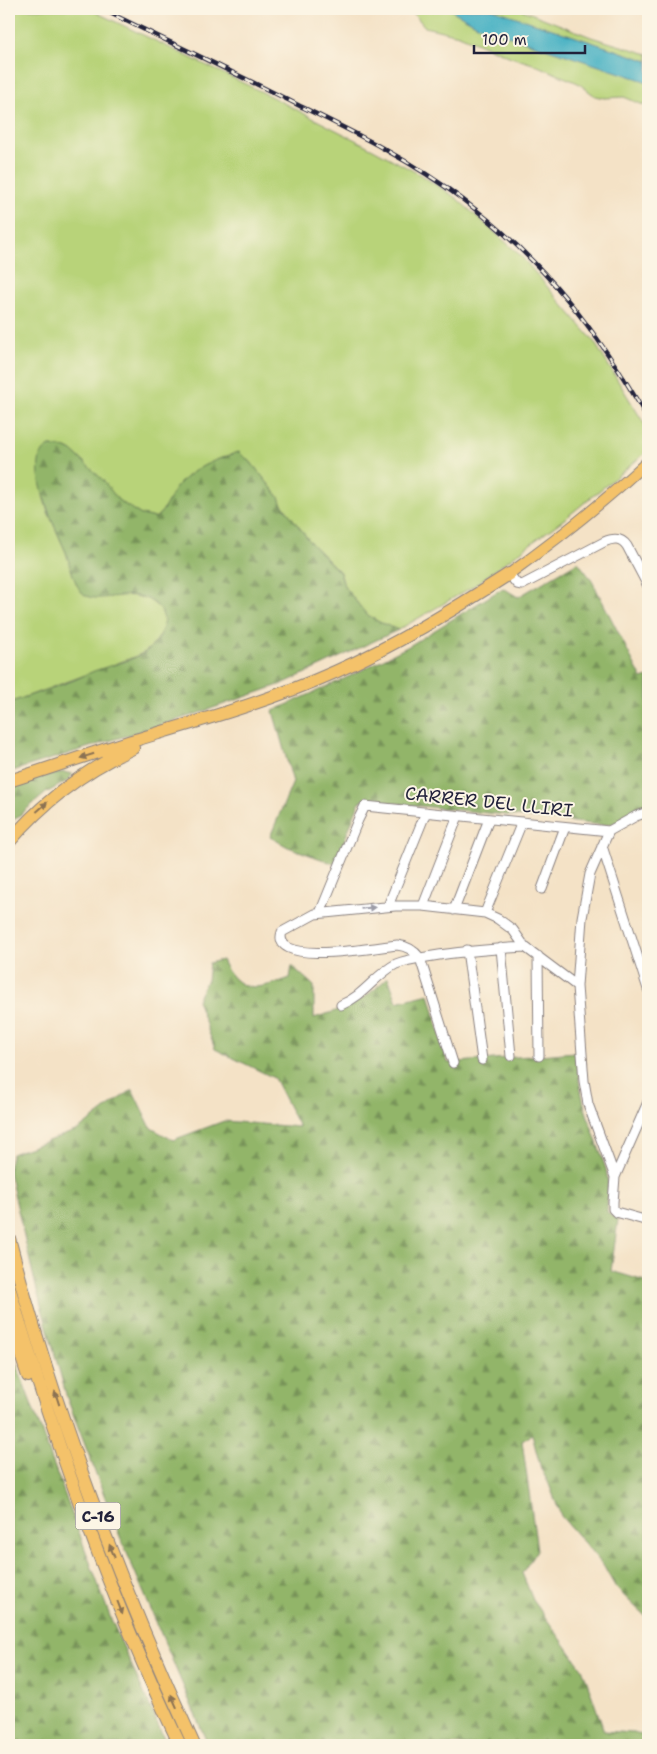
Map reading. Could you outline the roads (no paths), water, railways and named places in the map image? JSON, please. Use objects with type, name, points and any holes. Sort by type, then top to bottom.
[{"type":"highway","points":[[9,781],[251,705],[335,672],[419,629],[509,574]]},
{"type":"highway","points":[[9,842],[24,824],[46,803],[71,784],[114,757],[167,732]]},
{"type":"highway","name":"C-16","points":[[9,1238],[31,1318],[63,1417],[103,1529],[194,1745]]},
{"type":"highway","name":"C-16","points":[[9,1287],[66,1465],[125,1620],[180,1745]]},
{"type":"highway","points":[[9,1319],[46,1426],[66,1465]]},
{"type":"main road","points":[[509,574],[578,523],[648,461]]},
{"type":"street","points":[[509,574],[517,584],[522,585],[611,539],[620,540],[627,546],[648,586]]},
{"type":"street","name":"CARRER DEL LLIRI","points":[[320,914],[365,806],[609,831]]},
{"type":"street","points":[[388,906],[426,812]]},
{"type":"street","points":[[615,1177],[588,1104],[581,1058],[577,986],[582,918],[590,874],[609,831],[636,816],[648,812]]},
{"type":"street","points":[[422,906],[458,816]]},
{"type":"street","points":[[454,910],[490,819]]},
{"type":"street","points":[[485,913],[522,822]]},
{"type":"street","points":[[542,889],[565,827]]},
{"type":"street","points":[[602,846],[648,989]]},
{"type":"street","points":[[453,1063],[420,958],[412,950],[398,945],[322,953],[297,951],[284,944],[281,939],[282,932],[310,917],[320,914],[388,906],[422,906],[485,913],[498,919],[513,930],[525,947],[577,986]]},
{"type":"street","points":[[341,1005],[352,1000],[385,971],[398,964],[420,958],[467,950],[525,947]]},
{"type":"street","points":[[501,948],[510,1056]]},
{"type":"street","points":[[467,950],[482,1060]]},
{"type":"street","points":[[538,956],[539,1056]]},
{"type":"street","points":[[648,1102],[615,1177],[613,1202],[616,1212],[648,1221]]},
{"type":"water","points":[[449,9],[492,9],[648,61],[648,82],[481,27]]},
{"type":"railway","points":[[102,9],[361,137],[423,172],[462,199],[518,247],[567,299],[609,356],[648,419]]}]
